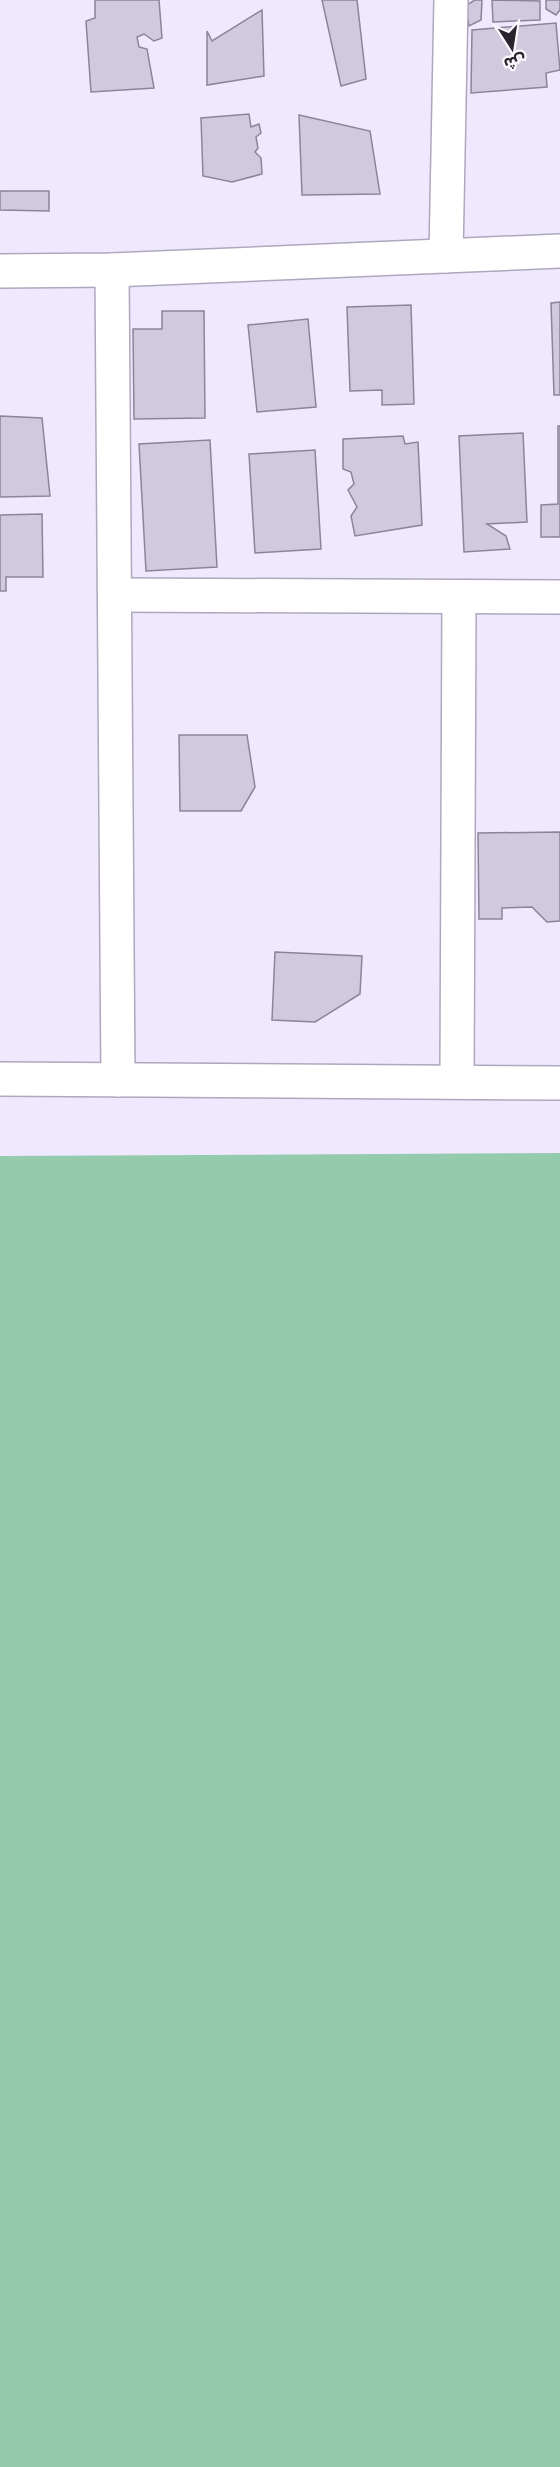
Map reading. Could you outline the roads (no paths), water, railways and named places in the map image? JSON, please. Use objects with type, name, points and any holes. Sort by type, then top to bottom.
[{"type":"street","points":[[446,256],[451,0]]},
{"type":"street","points":[[0,271],[112,270],[560,252]]},
{"type":"street","points":[[112,270],[118,1080]]},
{"type":"street","points":[[116,595],[560,597]]},
{"type":"street","points":[[457,1082],[459,597]]},
{"type":"street","points":[[0,1079],[560,1083]]}]
